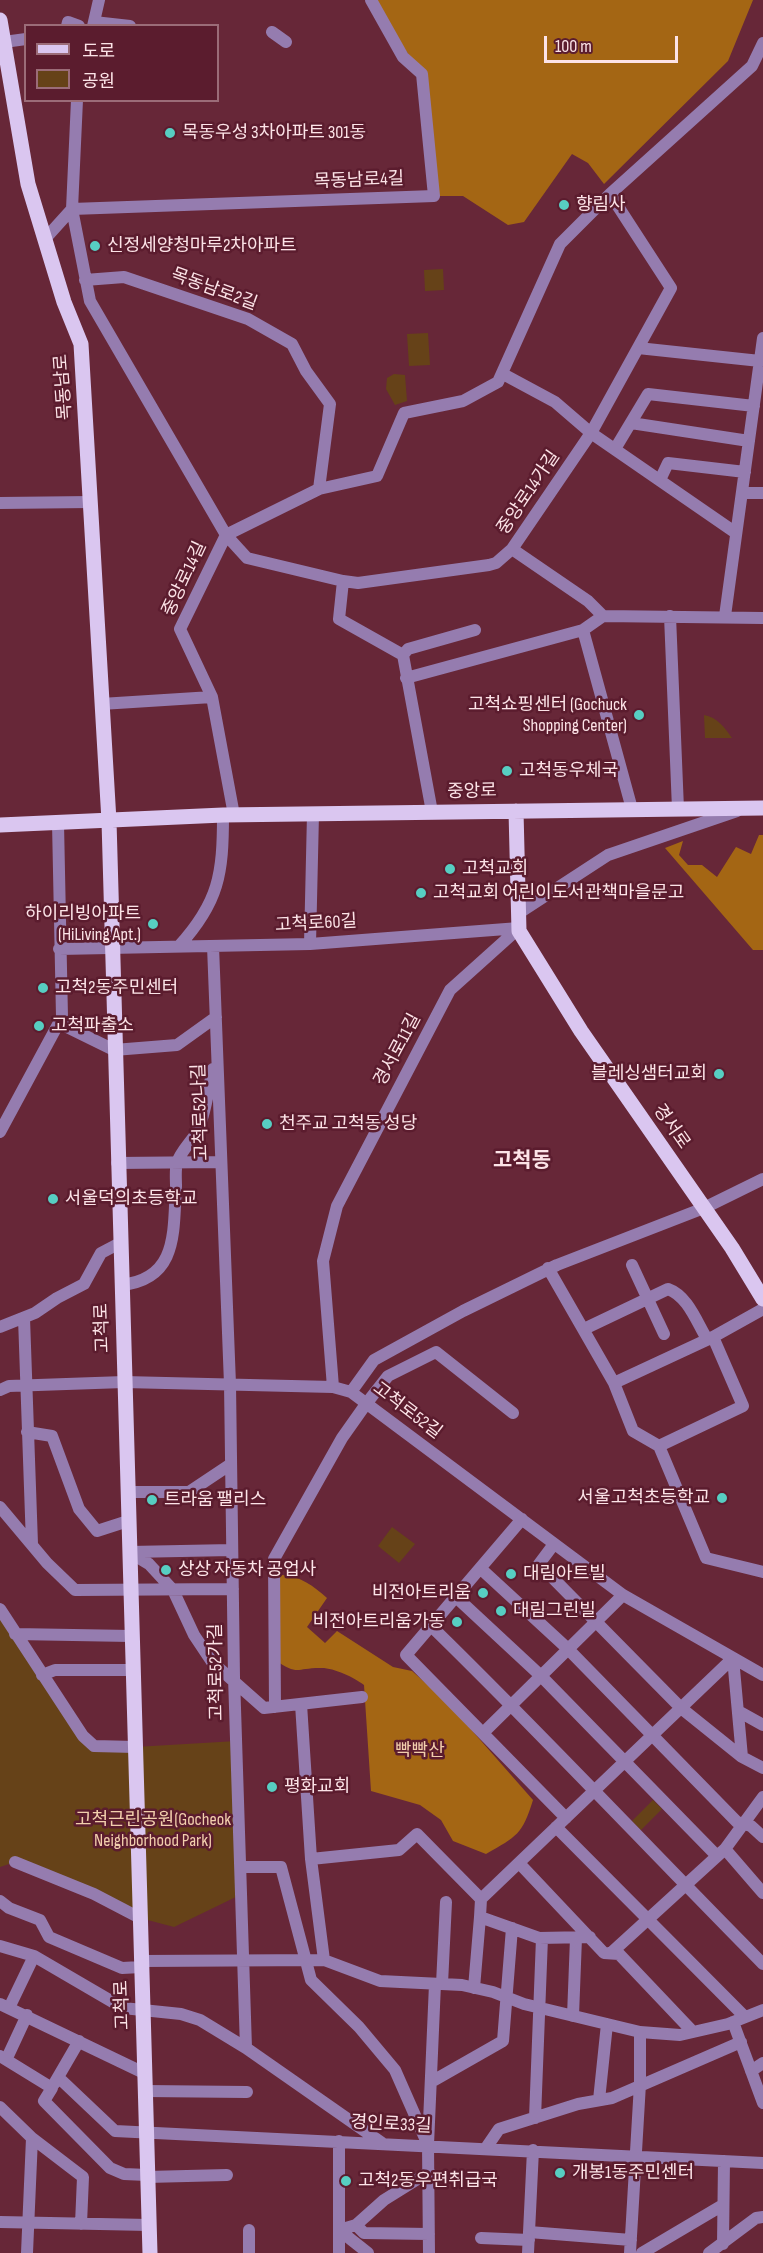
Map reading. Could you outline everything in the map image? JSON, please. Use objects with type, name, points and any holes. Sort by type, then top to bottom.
[{"type":"main road","name":"목동남로","points":[[0,20],[27,184],[44,240],[81,344],[109,821]]},
{"type":"main road","name":"중앙로","points":[[0,825],[229,815],[763,808]]},
{"type":"main road","points":[[516,811],[519,924]]},
{"type":"main road","name":"고척로","points":[[109,821],[150,2253]]},
{"type":"main road","name":"경서로","points":[[519,924],[581,1031],[704,1208],[763,1299]]},
{"type":"street","points":[[93,24],[99,0]]},
{"type":"street","name":"목동남로4길","points":[[72,209],[434,196],[422,74],[404,57],[371,0]]},
{"type":"street","points":[[272,32],[286,42]]},
{"type":"street","points":[[4,42],[24,39]]},
{"type":"street","points":[[226,535],[319,489],[377,476],[404,413],[464,400],[498,382],[560,243],[610,194],[752,66],[763,43]]},
{"type":"street","points":[[77,102],[72,209],[85,280]]},
{"type":"street","name":"중앙로14가길","points":[[226,535],[247,558],[358,583],[489,565],[496,563],[512,549],[591,433],[671,288],[610,194]]},
{"type":"street","points":[[44,240],[72,209]]},
{"type":"street","name":"목동남로2길","points":[[85,280],[124,277],[248,319],[292,344],[306,371],[330,404],[319,489]]},
{"type":"street","name":"중앙로14길","points":[[85,280],[90,301],[226,535],[180,629],[212,697],[229,815],[223,858],[209,909],[179,946]]},
{"type":"street","points":[[725,616],[749,441],[757,422],[754,406],[763,338]]},
{"type":"street","points":[[638,348],[761,359]]},
{"type":"street","points":[[503,374],[555,402],[591,433],[736,533]]},
{"type":"street","points":[[615,449],[648,394],[754,406]]},
{"type":"street","points":[[631,423],[749,441]]},
{"type":"street","points":[[660,480],[668,464],[745,472]]},
{"type":"street","points":[[742,493],[763,493]]},
{"type":"street","points":[[44,495],[75,502]]},
{"type":"street","points":[[0,503],[91,502]]},
{"type":"street","points":[[512,549],[588,601],[603,616]]},
{"type":"street","points":[[343,581],[339,620],[403,655]]},
{"type":"street","points":[[406,678],[583,630],[603,616],[763,618]]},
{"type":"street","points":[[670,616],[678,809]]},
{"type":"street","points":[[432,812],[403,655],[408,649],[476,630]]},
{"type":"street","points":[[583,630],[633,809]]},
{"type":"street","points":[[101,704],[212,697]]},
{"type":"street","points":[[519,924],[608,855],[746,808]]},
{"type":"street","points":[[310,944],[313,814]]},
{"type":"street","points":[[0,1132],[62,1017],[58,823]]},
{"type":"street","name":"고척로60길","points":[[111,947],[310,944],[519,924]]},
{"type":"street","name":"경서로11길","points":[[333,1387],[323,1261],[337,1206],[450,990],[519,924]]},
{"type":"street","name":"고척로52나길","points":[[213,946],[230,1384]]},
{"type":"street","points":[[59,949],[111,947]]},
{"type":"street","points":[[59,1023],[114,1050],[177,1045],[216,1017]]},
{"type":"street","points":[[121,1284],[138,1283],[145,1279],[162,1266],[169,1253],[173,1239],[177,1162],[198,1130],[217,1054]]},
{"type":"street","points":[[117,1163],[221,1162]]},
{"type":"street","points":[[351,1392],[374,1360],[548,1268],[704,1208],[763,1179]]},
{"type":"street","points":[[0,1327],[24,1318],[84,1284],[101,1254],[120,1243]]},
{"type":"street","points":[[632,1265],[664,1335]]},
{"type":"street","points":[[548,1268],[614,1383],[633,1431],[659,1446],[706,1558],[763,1572]]},
{"type":"street","points":[[584,1329],[668,1289],[676,1292],[684,1300],[710,1338],[743,1406],[659,1446]]},
{"type":"street","points":[[614,1383],[710,1338],[763,1309]]},
{"type":"street","points":[[24,1318],[32,1544]]},
{"type":"street","points":[[275,1707],[274,1559],[342,1438],[388,1376],[436,1352],[513,1413]]},
{"type":"street","name":"고척로52길","points":[[0,1390],[9,1386],[124,1382],[333,1387],[351,1392],[623,1595],[763,1675]]},
{"type":"street","name":"고척로52가길","points":[[230,1384],[235,1684],[246,2048]]},
{"type":"street","points":[[27,1432],[52,1436],[79,1509],[97,1531],[128,1521]]},
{"type":"street","points":[[127,1492],[189,1492],[231,1464]]},
{"type":"street","points":[[0,1507],[47,1563],[75,1590],[233,1589]]},
{"type":"street","points":[[522,1519],[406,1655],[483,1733],[739,2020],[741,2042],[763,2103]]},
{"type":"street","points":[[554,1544],[539,1564],[681,1708],[742,1757],[763,1768]]},
{"type":"street","points":[[129,1552],[232,1550]]},
{"type":"street","points":[[129,1552],[149,1564],[173,1590],[194,1635],[213,1662],[264,1708],[363,1697]]},
{"type":"street","points":[[480,1569],[568,1649],[737,1822],[744,1823],[763,1837]]},
{"type":"street","points":[[483,1733],[623,1595]]},
{"type":"street","points":[[456,1597],[541,1676],[624,1762],[763,1893]]},
{"type":"street","points":[[0,1609],[83,1736],[94,1746],[135,1747]]},
{"type":"street","points":[[431,1626],[512,1705],[593,1792],[763,1964]]},
{"type":"street","points":[[15,1634],[131,1636]]},
{"type":"street","points":[[474,1988],[481,1899],[733,1658]]},
{"type":"street","points":[[733,1658],[742,1757]]},
{"type":"street","points":[[42,1675],[55,1670],[132,1670]]},
{"type":"street","points":[[301,1704],[311,1859],[324,1960]]},
{"type":"street","points":[[738,1711],[763,1725]]},
{"type":"street","points":[[611,1953],[721,1853],[763,1797]]},
{"type":"street","points":[[311,1859],[399,1850],[417,1834],[481,1899]]},
{"type":"street","points":[[15,1862],[94,1894],[140,1918]]},
{"type":"street","points":[[519,1863],[604,1953],[619,1954],[693,2032]]},
{"type":"street","points":[[241,1867],[280,1867],[311,1980],[320,1992],[359,2027],[394,2070],[428,2145]]},
{"type":"street","points":[[0,1900],[9,1908],[40,1920],[49,1937],[122,1968],[141,1964],[244,1959],[324,1960],[380,1981],[474,1988],[539,2008],[640,2032],[680,2035],[739,2020],[763,2010]]},
{"type":"street","points":[[429,2253],[428,2145],[431,2082],[446,1902]]},
{"type":"street","points":[[480,1917],[542,1938],[590,1938]]},
{"type":"street","points":[[431,2082],[503,2042],[512,1928]]},
{"type":"street","points":[[535,2118],[542,1938]]},
{"type":"street","points":[[573,2016],[576,1938]]},
{"type":"street","points":[[0,1946],[14,1948],[34,1956],[123,2008],[181,2014],[200,2020],[246,2048],[382,2143]]},
{"type":"street","points":[[34,1956],[5,2006],[144,2073]]},
{"type":"street","points":[[27,2015],[3,2057],[55,2082],[116,2131],[146,2132]]},
{"type":"street","points":[[599,2100],[607,2024]]},
{"type":"street","points":[[482,2238],[630,2247],[640,2084],[640,2032]]},
{"type":"street","points":[[79,2041],[44,2101],[110,2168],[124,2174],[147,2176],[227,2175]]},
{"type":"street","points":[[486,2148],[499,2129],[612,2098],[741,2042]]},
{"type":"street","points":[[752,2071],[763,2063]]},
{"type":"street","points":[[145,2091],[248,2092]]},
{"type":"street","points":[[0,2107],[32,2138],[83,2177],[81,2224]]},
{"type":"street","name":"경인로33길","points":[[146,2132],[763,2163]]},
{"type":"street","points":[[27,2253],[32,2138]]},
{"type":"street","points":[[339,2141],[339,2253]]},
{"type":"street","points":[[529,2242],[533,2150]]},
{"type":"street","points":[[723,2244],[724,2161]]},
{"type":"street","points":[[339,2230],[356,2225],[384,2200],[429,2172]]},
{"type":"street","points":[[642,2253],[723,2205]]},
{"type":"street","points":[[709,2253],[756,2218],[763,2217]]},
{"type":"street","points":[[0,2222],[149,2225]]},
{"type":"street","points":[[356,2225],[364,2233],[429,2234]]},
{"type":"street","points":[[249,2230],[249,2253]]},
{"type":"street","points":[[339,2230],[368,2253]]},
{"type":"green space","points":[[371,0],[753,0],[728,61],[604,184],[588,163],[572,154],[524,222],[508,225],[463,196],[434,196],[422,74]]},
{"type":"green space","points":[[443,269],[444,290],[425,291],[424,270]]},
{"type":"green space","points":[[428,333],[430,365],[409,366],[407,334]]},
{"type":"green space","points":[[394,374],[405,375],[407,401],[395,405],[386,389],[387,378]]},
{"type":"green space","points":[[704,715],[717,721],[732,738],[705,738]]},
{"type":"green space","points":[[759,835],[763,835],[763,950],[753,950],[665,848],[683,841],[679,855],[688,865],[702,865],[717,877],[736,847],[751,854]]},
{"type":"green space","points":[[392,1527],[415,1544],[399,1563],[378,1546]]},
{"type":"green space","name":"빡빡산","points":[[282,1575],[306,1582],[327,1598],[307,1627],[325,1643],[337,1631],[393,1667],[412,1671],[446,1701],[533,1800],[525,1821],[512,1838],[486,1854],[453,1841],[441,1820],[420,1805],[371,1791],[364,1685],[331,1669],[293,1670],[275,1660],[274,1579]]},
{"type":"green space","name":"고척근린공원(Gocheok Neighborhood Park)","points":[[0,1609],[94,1746],[135,1747],[237,1741],[242,1894],[174,1927],[140,1918],[15,1862],[0,1867]]},
{"type":"green space","points":[[653,1800],[662,1809],[641,1830],[632,1821]]},
{"type":"place","name":"목동우성 3차아파트 301동","points":[[170,133]]},
{"type":"place","name":"향림사","points":[[564,205]]},
{"type":"place","name":"신정세양청마루2차아파트","points":[[95,246]]},
{"type":"place","name":"고척쇼핑센터 (Gochuck Shopping Center)","points":[[639,715]]},
{"type":"place","name":"고척동우체국","points":[[507,771]]},
{"type":"place","name":"고척교회","points":[[450,869]]},
{"type":"place","name":"고척교회 어린이도서관책마을문고","points":[[421,893]]},
{"type":"place","name":"하이리빙아파트 (HiLiving Apt.)","points":[[153,924]]},
{"type":"place","name":"고척2동주민센터","points":[[43,988]]},
{"type":"place","name":"고척파출소","points":[[39,1026]]},
{"type":"place","name":"블레싱샘터교회","points":[[719,1074]]},
{"type":"place","name":"천주교 고척동 성당","points":[[267,1124]]},
{"type":"place","name":"서울덕의초등학교","points":[[53,1199]]},
{"type":"place","name":"서울고척초등학교","points":[[722,1498]]},
{"type":"place","name":"트라움 팰리스","points":[[152,1500]]},
{"type":"place","name":"상상 자동차 공업사","points":[[166,1570]]},
{"type":"place","name":"대림아트빌","points":[[511,1574]]},
{"type":"place","name":"비전아트리움","points":[[483,1593]]},
{"type":"place","name":"대림그린빌","points":[[501,1611]]},
{"type":"place","name":"비전아트리움가동","points":[[457,1622]]},
{"type":"place","name":"평화교회","points":[[272,1787]]},
{"type":"place","name":"개봉1동주민센터","points":[[560,2173]]},
{"type":"place","name":"고척2동우편취급국","points":[[346,2181]]},
{"type":"district","name":"고척동","points":[[522,1162]]}]
